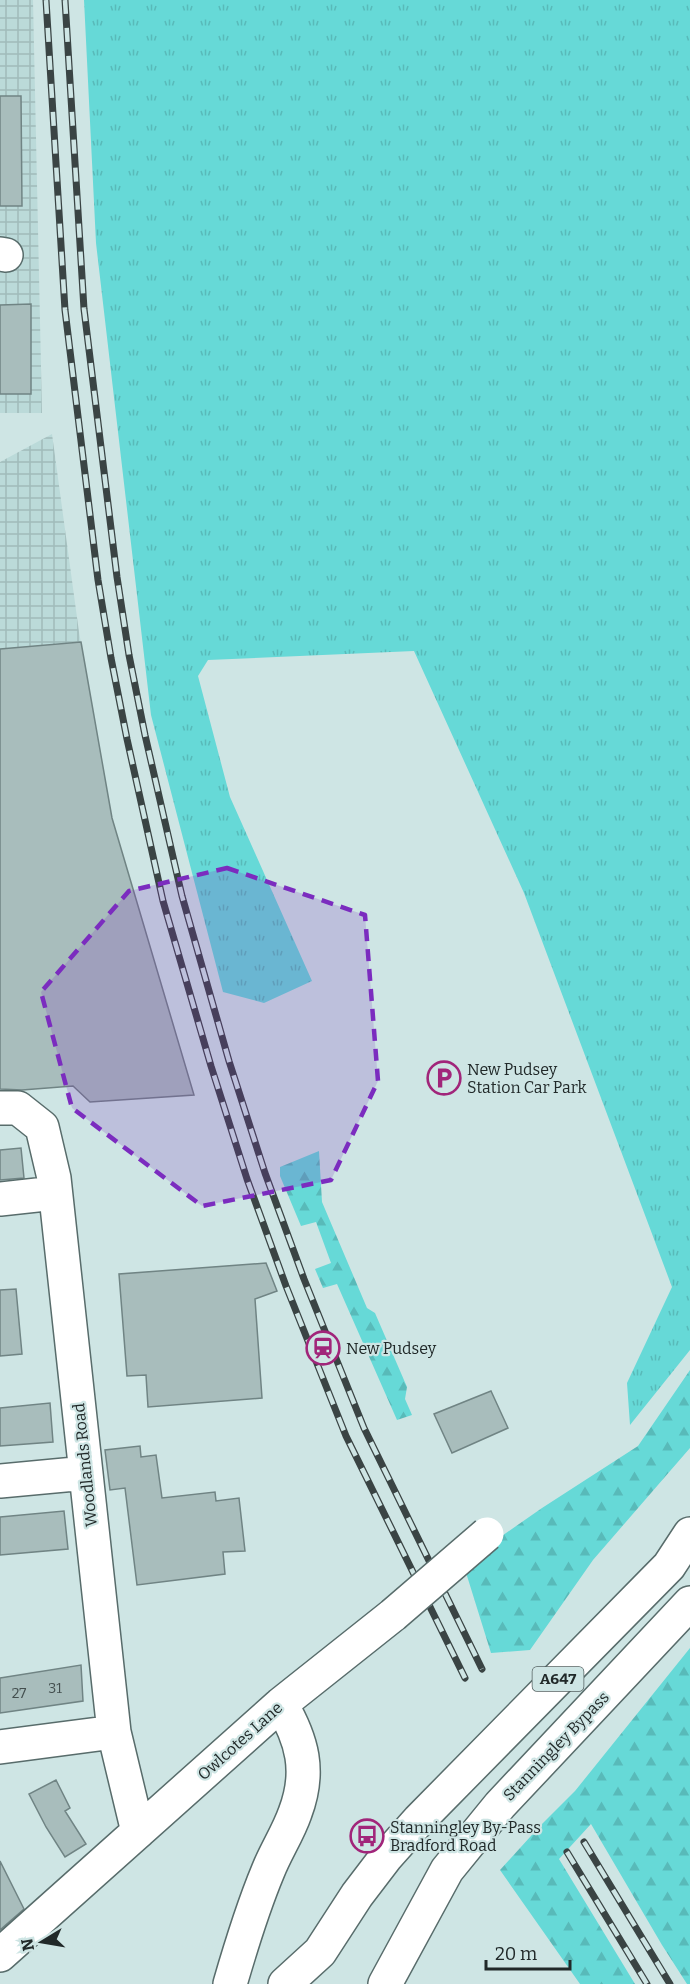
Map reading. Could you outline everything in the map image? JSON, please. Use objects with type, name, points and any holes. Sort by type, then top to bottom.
[{"type":"main road","name":"Woodlands Road","points":[[9,1108],[42,1127],[54,1178],[114,1732],[138,1832]]},
{"type":"main road","points":[[0,1199],[56,1193]]},
{"type":"main road","points":[[0,1481],[86,1473]]},
{"type":"main road","name":"Owlcotes Lane","points":[[0,1955],[281,1704],[393,1615],[487,1534]]},
{"type":"main road","name":"A647","points":[[303,1984],[320,1952],[357,1895],[386,1857],[419,1820],[669,1566],[690,1534]]},
{"type":"main road","name":"Stanningley Bypass","points":[[385,1984],[447,1870],[500,1805],[690,1603]]},
{"type":"main road","points":[[230,1984],[268,1871],[296,1811],[303,1780],[303,1754],[295,1727],[281,1704]]},
{"type":"main road","points":[[0,1747],[114,1732]]},
{"type":"main road","name":"A647","points":[[408,1984],[414,1929]]},
{"type":"main road","name":"A647","points":[[285,1984],[320,1952]]},
{"type":"highlighted area","points":[[227,868],[365,915],[378,1081],[331,1180],[202,1206],[72,1108],[41,992],[129,891]]},
{"type":"shaded area","points":[[0,0],[33,0],[42,413],[0,413]]},
{"type":"shaded area","points":[[52,434],[79,632],[112,818],[194,1095],[90,1102],[73,1086],[0,1092],[0,462]]},
{"type":"green space","points":[[84,0],[690,0],[690,1350],[630,1425],[627,1383],[672,1287],[524,893],[414,651],[208,660],[198,676],[230,797],[312,981],[264,1003],[223,992],[151,715],[96,243]]},
{"type":"green space","points":[[319,1151],[322,1202],[367,1308],[375,1313],[407,1387],[405,1399],[412,1415],[397,1420],[337,1284],[323,1288],[315,1269],[331,1263],[316,1222],[301,1226],[280,1176],[280,1167]]},
{"type":"green space","points":[[690,1370],[690,1448],[593,1560],[530,1650],[491,1653],[463,1563],[542,1508],[638,1446]]},
{"type":"green space","points":[[690,1648],[690,1984],[687,1984],[662,1945],[591,1824],[559,1859],[635,1984],[580,1984],[500,1870],[575,1791]]},
{"type":"building","points":[[0,96],[21,96],[22,206],[0,206]]},
{"type":"building","points":[[31,304],[31,394],[0,394],[0,305]]},
{"type":"building","points":[[81,642],[112,818],[194,1095],[90,1102],[73,1086],[22,1090],[0,1089],[0,649]]},
{"type":"building","points":[[21,1148],[24,1178],[0,1180],[0,1150]]},
{"type":"building","points":[[266,1263],[277,1291],[255,1299],[262,1398],[148,1407],[146,1375],[127,1376],[119,1274]]},
{"type":"building","points":[[16,1289],[22,1354],[0,1356],[0,1290]]},
{"type":"building","points":[[491,1391],[508,1428],[452,1453],[434,1414]]},
{"type":"building","points":[[50,1403],[53,1442],[0,1446],[0,1408]]},
{"type":"building","points":[[140,1446],[141,1457],[156,1455],[162,1498],[215,1492],[216,1501],[239,1498],[245,1551],[223,1552],[225,1574],[137,1585],[125,1488],[110,1490],[105,1450]]},
{"type":"building","points":[[64,1511],[68,1549],[0,1555],[0,1517]]},
{"type":"building","points":[[81,1665],[83,1701],[0,1713],[0,1678]]},
{"type":"building","points":[[56,1780],[70,1808],[65,1811],[86,1844],[65,1857],[29,1794]]},
{"type":"building","points":[[0,1861],[24,1909],[0,1930]]},
{"type":"railway","points":[[46,0],[65,310],[98,580],[127,739],[163,901],[247,1179],[286,1286],[346,1436],[465,1678]]},
{"type":"railway","points":[[65,0],[84,309],[117,577],[145,735],[182,896],[229,1061],[265,1173],[304,1279],[364,1428],[482,1669]]},
{"type":"railway","points":[[584,1842],[670,1984]]},
{"type":"railway","points":[[567,1852],[647,1984]]},
{"type":"place","name":"New Pudsey Station Car Park","points":[[444,1078]]},
{"type":"place","name":"New Pudsey","points":[[323,1348]]},
{"type":"place","name":"Stanningley By-Pass Bradford Road","points":[[367,1836]]}]
